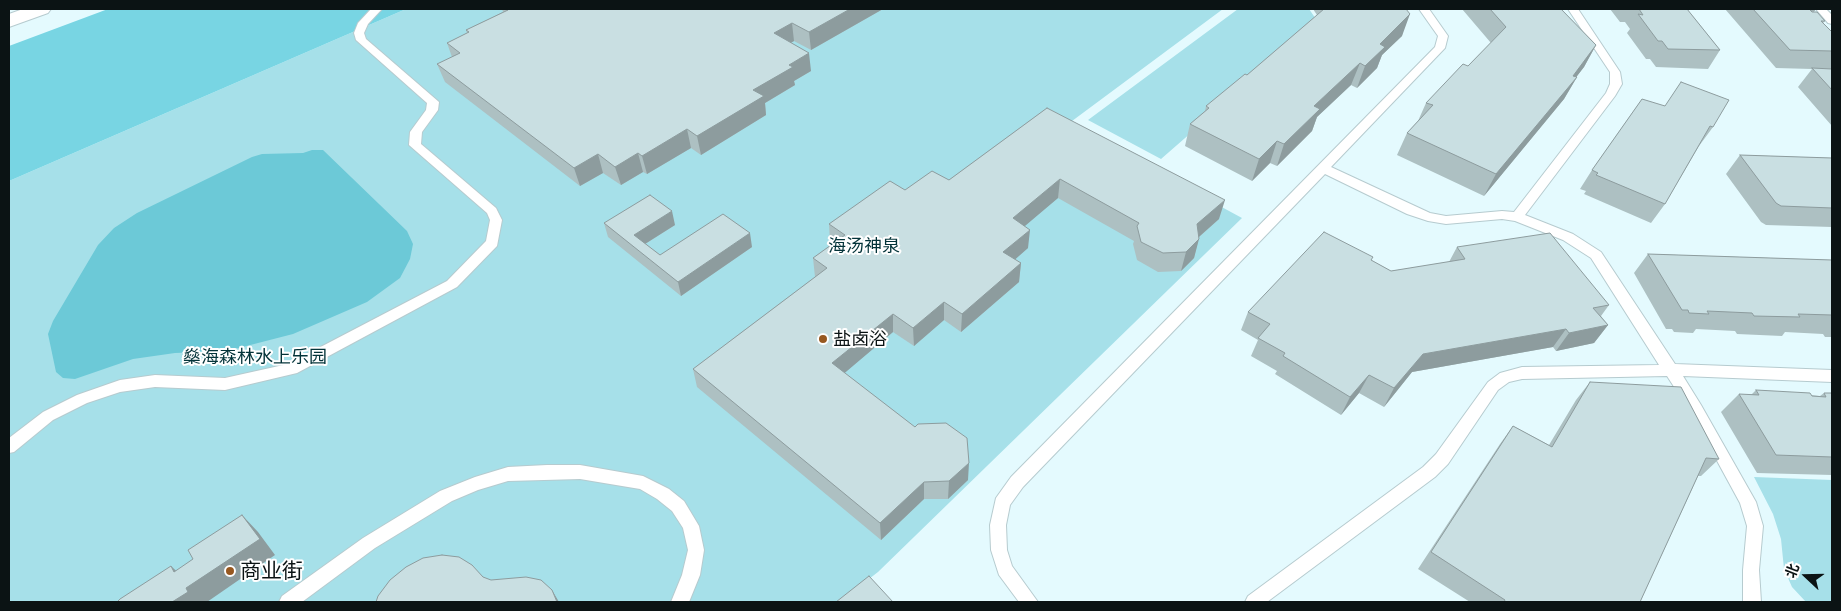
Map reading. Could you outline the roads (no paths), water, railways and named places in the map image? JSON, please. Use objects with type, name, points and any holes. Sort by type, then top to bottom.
[{"type":"main road","points":[[9,21],[41,9]]},
{"type":"lane","points":[[9,447],[48,416],[82,399],[120,386],[155,381],[225,384],[292,369],[452,284],[492,244],[496,220],[492,211],[414,145],[416,132],[432,110],[433,102],[362,40],[359,33],[377,9]]},
{"type":"lane","points":[[1029,602],[1005,570],[999,550],[998,525],[1002,503],[1016,482],[1440,48],[1443,36],[1424,9]]},
{"type":"lane","points":[[1517,217],[1612,94],[1616,84],[1615,72],[1573,9]]},
{"type":"lane","points":[[1821,9],[1832,21]]},
{"type":"lane","points":[[1323,168],[1411,211],[1428,217],[1446,220],[1502,215],[1517,217],[1568,237],[1596,255],[1696,409],[1748,502],[1755,526],[1751,570],[1752,602]]},
{"type":"lane","points":[[1254,602],[1429,472],[1442,459],[1493,386],[1506,377],[1522,373],[1671,370],[1832,376]]},
{"type":"lane","points":[[288,602],[369,543],[446,496],[475,484],[508,474],[580,472],[643,483],[664,494],[678,506],[691,526],[696,550],[691,575],[680,602]]},
{"type":"place","name":"盐卤浴","points":[[823,339]]},
{"type":"place","name":"商业街","points":[[230,571]]},
{"type":"park label","name":"海汤神泉","points":[[864,246]]},
{"type":"park label","name":"燊海森林水上乐园","points":[[255,357]]}]
